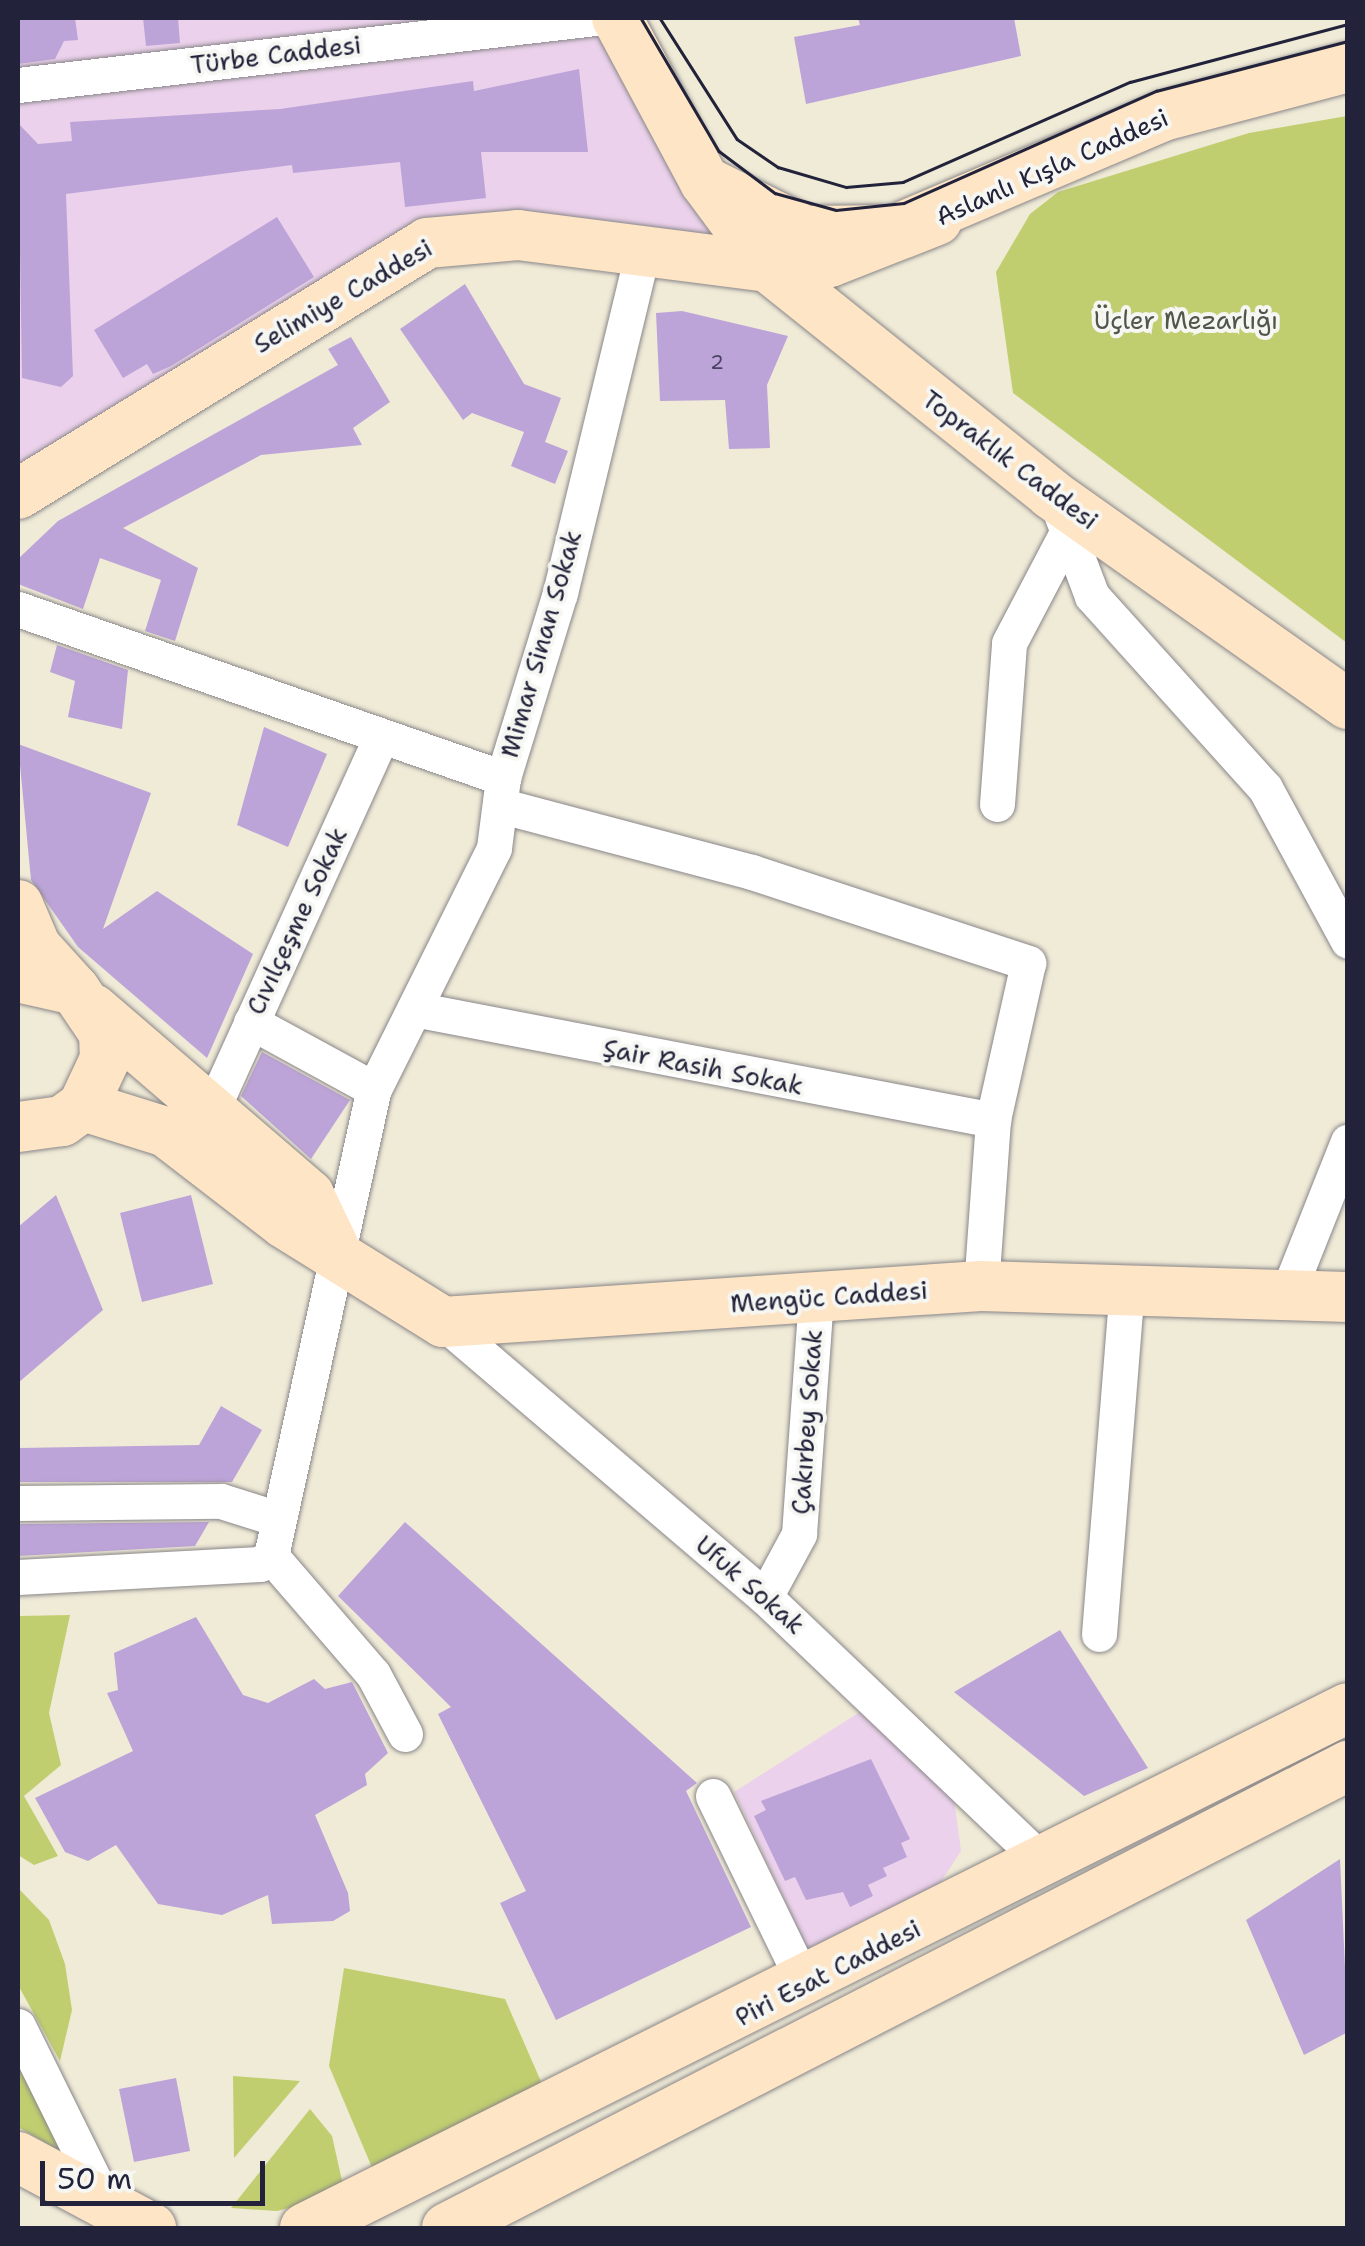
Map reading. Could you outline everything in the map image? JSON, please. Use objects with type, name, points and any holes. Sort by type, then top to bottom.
[{"type":"main road","name":"Topraklık Caddesi","points":[[616,18],[706,182],[768,267],[1061,509],[1348,704]]},
{"type":"main road","name":"Aslanlı Kışla Caddesi","points":[[706,182],[804,231],[862,235],[937,220],[1163,116],[1348,67]]},
{"type":"main road","name":"Selimiye Caddesi","points":[[18,494],[427,243],[486,233],[768,267],[830,262],[937,220]]},
{"type":"main road","points":[[18,905],[36,947],[84,1000],[214,1105],[309,1194],[334,1247]]},
{"type":"main road","points":[[18,977],[84,1000]]},
{"type":"main road","points":[[18,1158],[106,1059],[84,1000]]},
{"type":"main road","points":[[54,1118],[166,1132],[284,1223],[334,1247],[443,1322]]},
{"type":"main road","name":"Mengüc Caddesi","points":[[443,1322],[981,1286],[1288,1292],[1348,1298]]},
{"type":"main road","name":"Piri Esat Caddesi","points":[[305,2228],[806,1984],[1348,1708]]},
{"type":"main road","name":"Piri Esat Caddesi","points":[[447,2228],[1348,1766]]},
{"type":"main road","points":[[18,2157],[131,2220]]},
{"type":"street","name":"Türbe Caddesi","points":[[18,84],[594,18]]},
{"type":"street","name":"Mimar Sinan Sokak","points":[[271,1556],[334,1247],[374,1090],[414,1009],[504,792],[560,593],[642,254]]},
{"type":"street","points":[[997,804],[1009,643],[1061,509]]},
{"type":"street","points":[[1061,509],[1092,596],[1265,788],[1348,941]]},
{"type":"street","points":[[18,609],[381,737],[504,792],[1028,963],[993,1120],[981,1286]]},
{"type":"street","name":"Cıvılçeşme Sokak","points":[[214,1105],[381,737]]},
{"type":"street","name":"Şair Rasih Sokak","points":[[414,1009],[993,1120]]},
{"type":"street","points":[[251,1022],[374,1090]]},
{"type":"street","points":[[1288,1292],[1348,1141]]},
{"type":"street","points":[[1099,1634],[1127,1288]]},
{"type":"street","name":"Çakırbey Sokak","points":[[765,1597],[799,1534],[816,1298]]},
{"type":"street","name":"Ufuk Sokak","points":[[443,1322],[765,1597],[1044,1863]]},
{"type":"street","points":[[18,1503],[221,1501],[278,1519]]},
{"type":"street","points":[[18,1577],[260,1564],[271,1556],[373,1674],[405,1734]]},
{"type":"street","points":[[713,1796],[806,1984]]},
{"type":"street","points":[[18,2026],[131,2220]]},
{"type":"shaded area","points":[[18,18],[595,18],[720,243],[499,214],[433,221],[18,469]]},
{"type":"shaded area","points":[[863,1710],[954,1799],[961,1851],[933,1894],[810,1954],[734,1792]]},
{"type":"green space","name":"Üçler Mezarlığı","points":[[1348,116],[1347,643],[1013,393],[996,272],[1030,214],[1058,192],[1249,133]]},
{"type":"green space","points":[[70,1615],[49,1713],[61,1765],[24,1796],[58,1856],[34,1865],[18,1855],[18,1616]]},
{"type":"green space","points":[[18,1888],[49,1920],[65,1964],[72,2010],[60,2061],[18,1985]]},
{"type":"green space","points":[[344,1968],[505,1999],[549,2100],[379,2184],[329,2066]]},
{"type":"green space","points":[[18,2052],[81,2163],[18,2127]]},
{"type":"green space","points":[[233,2076],[300,2081],[234,2158]]},
{"type":"green space","points":[[310,2109],[332,2136],[345,2194],[277,2211],[231,2208]]},
{"type":"building","points":[[18,18],[75,18],[78,40],[64,41],[55,59],[18,64]]},
{"type":"building","points":[[143,18],[178,18],[180,43],[146,46]]},
{"type":"building","points":[[858,18],[1014,18],[1021,56],[806,104],[794,37],[860,25]]},
{"type":"building","points":[[579,69],[588,152],[481,152],[486,198],[405,207],[400,162],[293,173],[292,165],[66,194],[73,376],[61,387],[22,378],[18,123],[38,144],[72,141],[70,122],[280,109],[473,81],[474,91]]},
{"type":"building","points":[[277,217],[314,277],[171,366],[153,374],[147,364],[123,378],[94,330]]},
{"type":"building","points":[[465,284],[524,384],[561,398],[545,442],[568,451],[555,484],[511,466],[524,432],[472,413],[463,420],[400,329]]},
{"type":"building","points":[[682,311],[788,336],[767,385],[770,448],[729,449],[725,400],[660,401],[656,313]]},
{"type":"building","points":[[351,337],[390,402],[353,428],[362,445],[261,455],[123,528],[198,568],[175,641],[145,631],[161,580],[100,558],[83,609],[18,584],[18,559],[58,521],[338,365],[328,349]]},
{"type":"building","points":[[57,645],[128,670],[122,729],[68,717],[75,681],[50,672]]},
{"type":"building","points":[[264,727],[327,754],[288,847],[237,825]]},
{"type":"building","points":[[18,744],[151,793],[103,929],[157,891],[253,954],[207,1058],[78,947],[31,880]]},
{"type":"building","points":[[262,1052],[350,1100],[311,1159],[241,1096]]},
{"type":"building","points":[[56,1195],[103,1310],[18,1383],[18,1227]]},
{"type":"building","points":[[191,1195],[213,1284],[142,1302],[120,1213]]},
{"type":"building","points":[[221,1406],[262,1430],[232,1482],[18,1482],[18,1448],[199,1445]]},
{"type":"building","points":[[209,1522],[195,1546],[18,1556],[18,1524]]},
{"type":"building","points":[[405,1522],[697,1783],[686,1791],[751,1927],[556,2020],[500,1903],[526,1891],[438,1714],[451,1707],[338,1596]]},
{"type":"building","points":[[196,1617],[243,1695],[268,1703],[314,1679],[325,1689],[352,1682],[388,1753],[365,1774],[367,1785],[315,1815],[348,1893],[350,1911],[333,1921],[272,1924],[268,1895],[222,1915],[158,1904],[116,1845],[88,1861],[65,1852],[35,1798],[133,1751],[107,1693],[118,1690],[114,1653]]},
{"type":"building","points":[[1060,1630],[1148,1768],[1084,1796],[954,1692]]},
{"type":"building","points":[[871,1759],[910,1839],[901,1843],[907,1857],[883,1868],[887,1876],[868,1885],[873,1896],[850,1907],[843,1892],[806,1900],[795,1877],[785,1881],[754,1816],[766,1810],[761,1801]]},
{"type":"building","points":[[1340,1859],[1348,2032],[1304,2055],[1246,1920]]},
{"type":"building","points":[[176,2078],[190,2151],[134,2162],[119,2089]]},
{"type":"tram line","points":[[641,18],[719,151],[775,193],[836,210],[904,203],[1156,91],[1348,41]]},
{"type":"tram line","points":[[660,18],[737,139],[778,167],[846,187],[903,182],[1130,82],[1348,24]]}]
